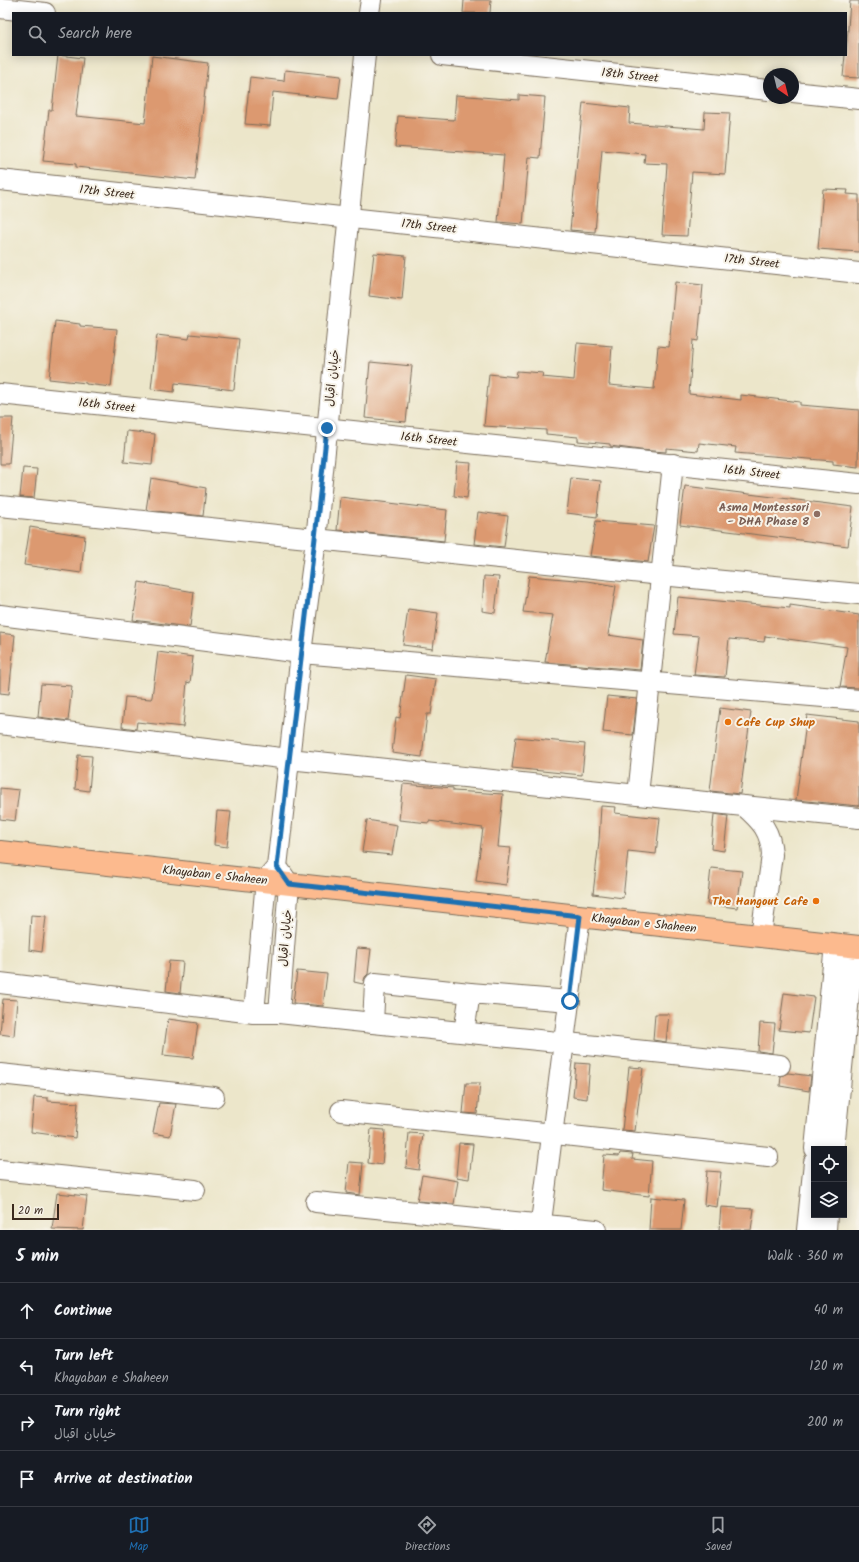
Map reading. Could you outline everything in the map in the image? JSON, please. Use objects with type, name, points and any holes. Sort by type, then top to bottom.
[{"type":"main road","name":"Khayaban e Shaheen","points":[[0,852],[271,873],[289,884],[849,945]]},
{"type":"street","points":[[369,12],[371,0]]},
{"type":"street","points":[[0,8],[36,12]]},
{"type":"street","name":"خیابان اقبال","points":[[254,1013],[271,873],[289,759],[316,540],[365,56]]},
{"type":"street","name":"18th Street","points":[[451,56],[763,89]]},
{"type":"street","points":[[799,93],[859,99]]},
{"type":"street","name":"17th Street","points":[[0,180],[859,272]]},
{"type":"street","name":"16th Street","points":[[0,394],[859,484]]},
{"type":"street","points":[[638,796],[673,464]]},
{"type":"street","points":[[0,506],[316,540],[859,594]]},
{"type":"street","points":[[0,615],[301,653],[859,700]]},
{"type":"street","points":[[0,724],[289,759],[859,818]]},
{"type":"street","points":[[744,806],[759,820],[768,833],[771,845],[772,855],[761,936]]},
{"type":"street","name":"خیابان اقبال","points":[[279,1013],[289,884]]},
{"type":"street","points":[[540,1227],[580,916]]},
{"type":"street","points":[[816,1146],[849,945]]},
{"type":"street","points":[[834,1146],[849,945]]},
{"type":"street","points":[[0,983],[254,1013],[279,1013],[373,1022],[780,1065]]},
{"type":"street","points":[[373,1022],[376,983],[470,993],[570,1001]]},
{"type":"street","points":[[464,1032],[470,993]]},
{"type":"street","points":[[0,1074],[214,1097]]},
{"type":"street","points":[[341,1111],[768,1157]]},
{"type":"street","points":[[0,1170],[195,1190]]},
{"type":"street","points":[[807,1230],[812,1182]]},
{"type":"street","points":[[316,1202],[540,1227],[596,1230]]},
{"type":"street","points":[[826,1230],[827,1218]]},
{"type":"building","points":[[464,0],[491,0],[490,12],[463,12]]},
{"type":"building","points":[[850,1],[859,1],[859,78],[843,77],[845,56],[847,56]]},
{"type":"building","points":[[58,56],[83,58],[76,116],[145,123],[152,56],[208,63],[195,180],[76,167],[76,164],[43,161],[49,110],[52,110]]},
{"type":"building","points":[[285,70],[341,76],[338,99],[273,92],[270,126],[245,124],[250,77],[284,81]]},
{"type":"building","points":[[456,95],[519,100],[519,95],[545,97],[540,158],[529,157],[523,224],[498,222],[504,155],[395,147],[398,116],[454,120]]},
{"type":"building","points":[[583,103],[630,108],[629,123],[704,129],[705,112],[730,113],[725,174],[692,172],[687,236],[662,235],[667,164],[644,163],[645,154],[602,150],[595,232],[570,230]]},
{"type":"building","points":[[823,189],[848,190],[847,194],[859,195],[859,252],[818,249]]},
{"type":"building","points":[[374,253],[406,256],[402,300],[369,296]]},
{"type":"building","points":[[675,282],[703,285],[698,341],[693,340],[689,394],[741,400],[741,395],[800,402],[800,405],[859,410],[858,467],[833,464],[833,461],[735,453],[736,447],[699,443],[698,451],[666,448],[666,452],[640,450],[610,446],[610,444],[578,441],[578,437],[546,434],[546,430],[484,426],[489,374],[516,377],[517,371],[543,373],[542,377],[574,380],[577,343],[612,346],[609,385],[654,389],[658,346],[669,347]]},
{"type":"building","points":[[55,321],[80,324],[80,326],[117,329],[111,387],[49,379]]},
{"type":"building","points":[[190,334],[239,339],[234,390],[175,383],[174,392],[151,389],[157,335],[189,339]]},
{"type":"building","points":[[370,362],[412,366],[406,422],[365,418]]},
{"type":"building","points":[[0,418],[13,418],[9,464],[0,464]]},
{"type":"building","points":[[127,431],[155,434],[152,465],[124,462]]},
{"type":"building","points":[[457,462],[471,463],[467,498],[454,496]]},
{"type":"building","points":[[23,468],[37,469],[34,498],[20,497]]},
{"type":"building","points":[[151,478],[206,488],[203,516],[146,510]]},
{"type":"building","points":[[571,478],[601,481],[597,517],[567,513]]},
{"type":"building","points":[[685,486],[853,507],[848,546],[680,525]]},
{"type":"building","points":[[340,497],[447,510],[444,541],[337,530]]},
{"type":"building","points":[[478,512],[508,516],[504,547],[474,544]]},
{"type":"building","points":[[596,521],[654,526],[648,562],[590,556]]},
{"type":"building","points":[[30,527],[85,536],[81,573],[24,565]]},
{"type":"building","points":[[484,576],[499,577],[495,613],[482,611]]},
{"type":"building","points":[[529,576],[587,581],[616,586],[608,635],[643,640],[640,670],[545,662],[553,615],[523,612]]},
{"type":"building","points":[[139,582],[194,592],[190,627],[133,620]]},
{"type":"building","points":[[678,597],[790,608],[790,605],[859,615],[859,688],[840,687],[847,647],[765,636],[764,642],[729,639],[725,677],[694,675],[699,636],[674,634]]},
{"type":"building","points":[[408,609],[438,613],[433,649],[403,645]]},
{"type":"building","points":[[0,633],[15,635],[9,694],[0,693]]},
{"type":"building","points":[[158,652],[193,657],[190,683],[187,682],[183,727],[137,722],[136,729],[122,727],[125,697],[151,699],[152,697]]},
{"type":"building","points":[[406,675],[436,679],[431,714],[427,714],[422,757],[392,753],[396,717],[400,718]]},
{"type":"building","points":[[41,684],[72,686],[68,721],[38,717]]},
{"type":"building","points":[[607,696],[637,699],[633,735],[603,732]]},
{"type":"building","points":[[720,708],[751,712],[740,794],[710,791]]},
{"type":"building","points":[[807,715],[859,721],[859,806],[796,800]]},
{"type":"building","points":[[516,737],[585,744],[582,775],[512,768]]},
{"type":"building","points":[[78,755],[92,756],[89,791],[75,789]]},
{"type":"building","points":[[403,784],[453,788],[453,791],[503,794],[498,847],[511,848],[506,885],[476,881],[483,828],[429,821],[429,823],[399,820]]},
{"type":"building","points":[[0,788],[19,790],[15,821],[0,819]]},
{"type":"building","points":[[601,806],[616,807],[615,813],[660,818],[656,854],[628,851],[623,898],[593,894]]},
{"type":"building","points":[[217,811],[231,812],[227,847],[214,845]]},
{"type":"building","points":[[714,814],[728,816],[724,851],[711,849]]},
{"type":"building","points":[[367,820],[397,825],[392,855],[362,852]]},
{"type":"building","points":[[711,868],[742,871],[737,908],[707,904]]},
{"type":"building","points":[[31,915],[46,916],[42,952],[29,950]]},
{"type":"building","points":[[357,948],[371,949],[368,974],[365,977],[363,984],[354,982]]},
{"type":"building","points":[[169,961],[183,962],[180,993],[166,991]]},
{"type":"building","points":[[297,971],[327,974],[323,1006],[293,1003]]},
{"type":"building","points":[[784,993],[814,997],[809,1033],[779,1030]]},
{"type":"building","points":[[3,999],[17,1000],[14,1036],[0,1034]]},
{"type":"building","points":[[655,1014],[669,1014],[666,1042],[653,1040]]},
{"type":"building","points":[[168,1019],[198,1023],[193,1058],[163,1055]]},
{"type":"building","points":[[760,1023],[775,1024],[772,1053],[758,1051]]},
{"type":"building","points":[[576,1063],[590,1064],[587,1099],[573,1097]]},
{"type":"building","points":[[629,1067],[643,1068],[635,1131],[622,1130]]},
{"type":"building","points":[[788,1073],[811,1076],[809,1091],[780,1086],[781,1076]]},
{"type":"building","points":[[466,1083],[480,1083],[477,1114],[463,1113]]},
{"type":"building","points":[[34,1097],[48,1098],[48,1101],[78,1103],[75,1138],[31,1132]]},
{"type":"building","points":[[159,1103],[176,1104],[170,1136],[153,1133]]},
{"type":"building","points":[[371,1129],[385,1130],[382,1165],[368,1163]]},
{"type":"building","points":[[409,1133],[423,1134],[419,1170],[406,1168]]},
{"type":"building","points":[[459,1143],[473,1144],[469,1179],[456,1177]]},
{"type":"building","points":[[620,1153],[633,1154],[632,1159],[652,1161],[649,1196],[601,1190],[604,1155],[619,1156]]},
{"type":"building","points":[[349,1162],[363,1163],[360,1195],[346,1193]]},
{"type":"building","points":[[707,1171],[721,1172],[717,1207],[704,1205]]},
{"type":"building","points":[[422,1175],[458,1181],[454,1204],[417,1201]]},
{"type":"building","points":[[57,1193],[87,1196],[83,1230],[52,1229]]},
{"type":"building","points":[[651,1197],[684,1200],[681,1230],[649,1230]]},
{"type":"building","points":[[721,1207],[754,1209],[751,1230],[719,1230]]},
{"type":"place","name":"Asma Montessori - DHA Phase 8","points":[[817,514]]},
{"type":"place","name":"Cafe Cup Shup","points":[[728,722]]},
{"type":"place","name":"The Hangout Cafe","points":[[816,901]]},
{"type":"route","points":[[327,428],[316,540],[301,653],[277,867],[289,884],[580,916],[570,1001]]}]
